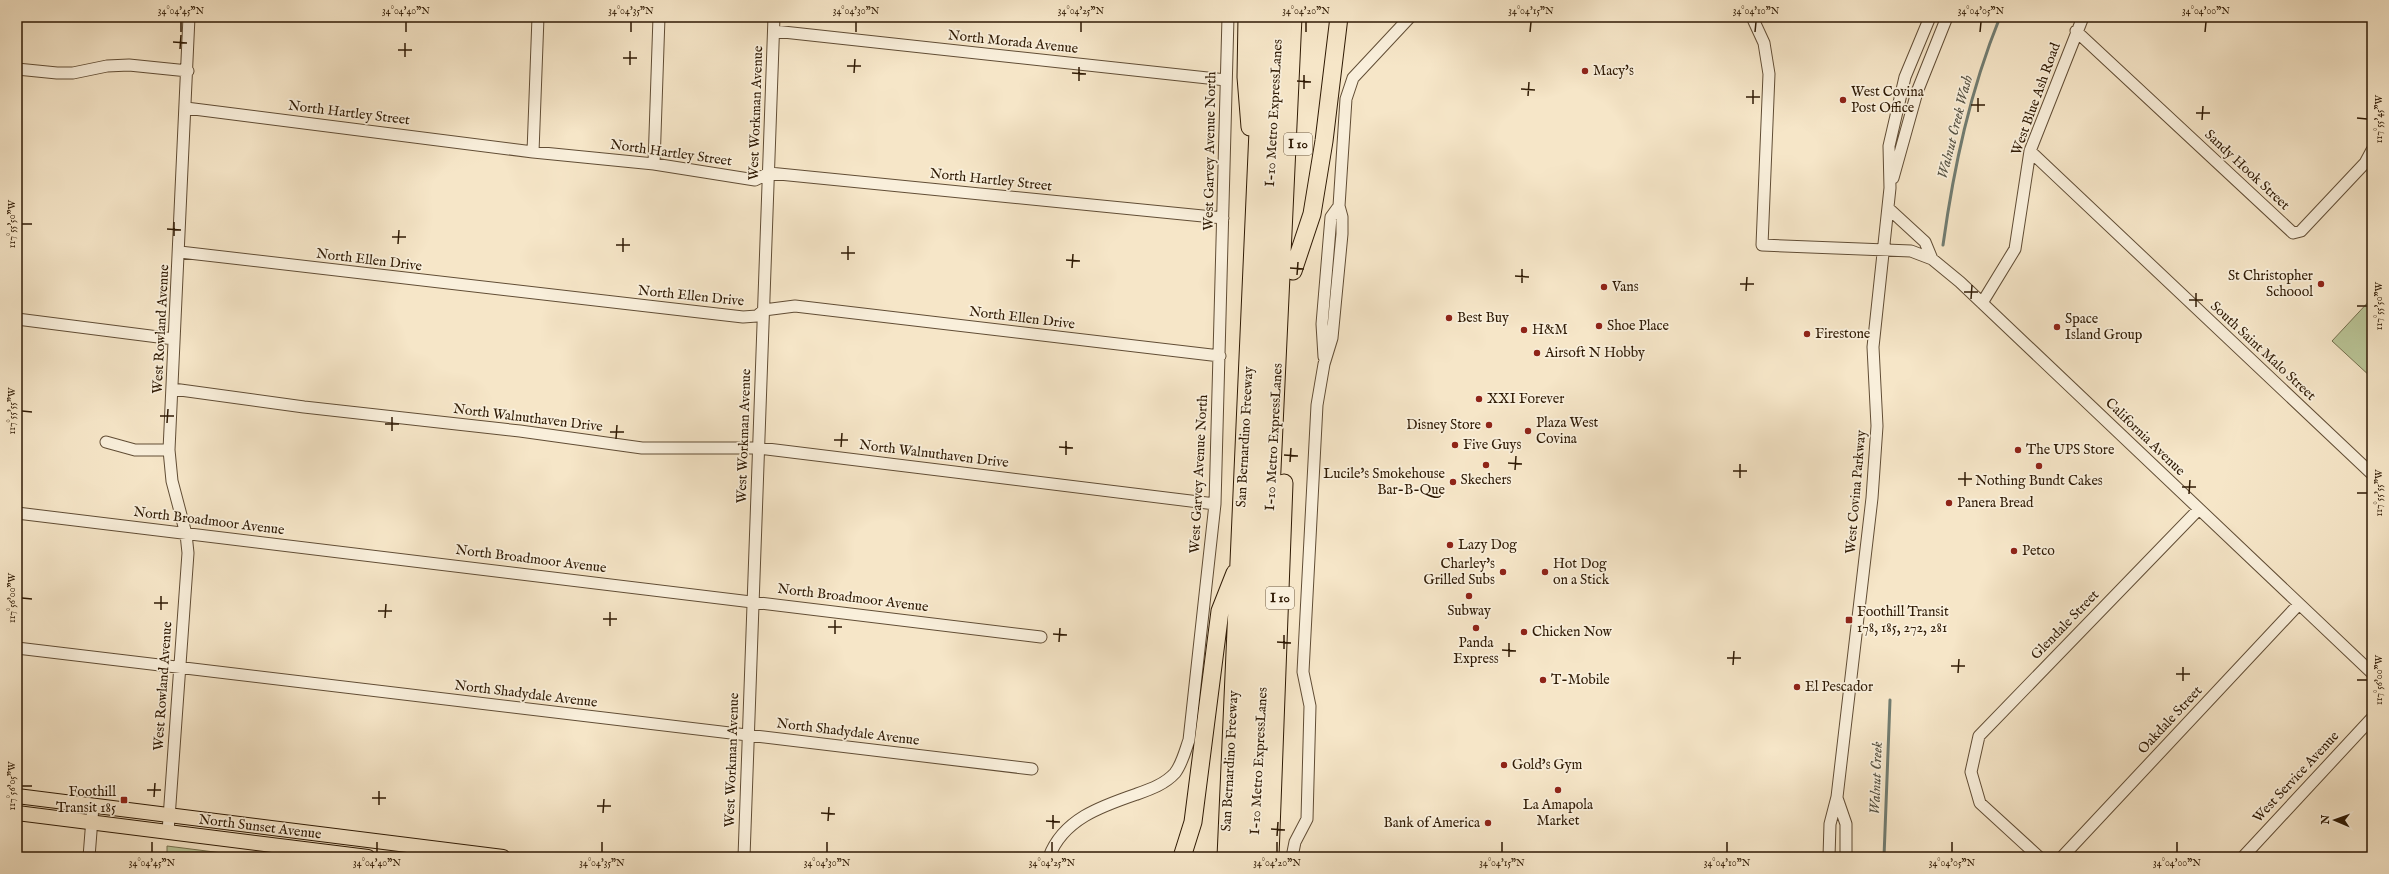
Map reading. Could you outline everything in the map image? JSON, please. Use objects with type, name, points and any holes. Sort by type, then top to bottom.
[{"type":"highway","points":[[1247,17],[1246,77],[1256,206]]},
{"type":"highway","name":"San Bernardino Freeway","points":[[1226,857],[1256,206],[1263,17]]},
{"type":"highway","name":"I-10 Metro ExpressLanes","points":[[1241,857],[1279,17]]},
{"type":"highway","name":"I-10 Metro ExpressLanes","points":[[1254,857],[1293,17]]},
{"type":"highway","name":"I 10","points":[[1270,857],[1304,17]]},
{"type":"highway","points":[[1293,271],[1312,214],[1324,140],[1339,17]]},
{"type":"highway","points":[[1182,857],[1193,822],[1220,611],[1240,559]]},
{"type":"main road","name":"North Sunset Avenue","points":[[17,796],[503,857]]},
{"type":"main road","name":"North Sunset Avenue","points":[[17,813],[368,857]]},
{"type":"street","name":"West Rowland Avenue","points":[[168,832],[188,553],[186,534],[172,481],[169,450],[180,252],[189,17]]},
{"type":"street","points":[[534,152],[538,17]]},
{"type":"street","points":[[654,164],[659,17]]},
{"type":"street","name":"West Workman Avenue","points":[[744,857],[774,17]]},
{"type":"street","name":"West Garvey Avenue North","points":[[1049,857],[1063,832],[1079,819],[1108,804],[1158,786],[1175,773],[1182,760],[1189,740],[1215,504],[1228,17]]},
{"type":"street","points":[[1292,857],[1295,842],[1307,819],[1310,706],[1303,672],[1317,405],[1324,364],[1322,324],[1331,216],[1338,206],[1346,98],[1353,78],[1410,17]]},
{"type":"street","name":"California Avenue","points":[[1752,17],[1764,44],[1769,74],[1762,245],[1883,249],[1911,252],[1932,259],[1982,303],[2372,673]]},
{"type":"street","name":"West Covina Parkway","points":[[1831,857],[1830,824],[1837,797],[1872,498],[1877,426],[1873,347],[1890,188],[1889,146],[1905,77],[1930,17]]},
{"type":"street","name":"West Covina Parkway","points":[[1890,188],[1917,93],[1947,17]]},
{"type":"street","name":"West Blue Ash Road","points":[[1982,303],[2014,249],[2030,151],[2082,17]]},
{"type":"street","name":"North Morada Avenue","points":[[774,31],[1226,80]]},
{"type":"street","name":"Sandy Hook Street","points":[[2076,31],[2293,233],[2301,231],[2365,163],[2372,150]]},
{"type":"street","points":[[17,69],[73,73],[107,66],[128,66],[188,71]]},
{"type":"street","name":"North Hartley Street","points":[[186,108],[534,152],[654,164],[755,180],[769,173],[1223,218]]},
{"type":"street","name":"South Saint Malo Street","points":[[2030,151],[2372,474]]},
{"type":"street","points":[[1888,208],[1925,242],[1932,259]]},
{"type":"street","name":"North Ellen Drive","points":[[180,252],[743,317],[757,316],[764,310],[795,306],[1220,356]]},
{"type":"street","points":[[17,319],[174,339]]},
{"type":"street","name":"North Walnuthaven Drive","points":[[173,389],[304,407],[520,431],[642,448],[759,448],[1215,504]]},
{"type":"street","points":[[106,442],[135,450],[169,450]]},
{"type":"street","name":"Glendale Street","points":[[2039,857],[1980,803],[1971,772],[1979,736],[2199,509]]},
{"type":"street","name":"North Broadmoor Avenue","points":[[17,513],[1042,637]]},
{"type":"street","name":"Oakdale Street","points":[[2062,857],[2299,604]]},
{"type":"street","name":"North Shadydale Avenue","points":[[17,648],[179,669],[1032,769]]},
{"type":"street","name":"West Service Avenue","points":[[2243,857],[2372,718]]},
{"type":"street","name":"West Covina Parkway","points":[[1837,797],[1846,824],[1846,857]]},
{"type":"street","points":[[89,857],[93,806]]},
{"type":"green space","points":[[2372,298],[2372,378],[2332,341]]},
{"type":"green space","points":[[167,846],[254,857],[167,857]]},
{"type":"waterway","name":"Walnut Creek Wash","points":[[1943,245],[1952,186],[1964,129],[1980,73],[2000,17]]},
{"type":"waterway","name":"Walnut Creek","points":[[1884,857],[1890,700]]},
{"type":"place","name":"Macy's","points":[[1585,71]]},
{"type":"place","name":"West Covina Post Office","points":[[1843,100]]},
{"type":"place","name":"St Christopher Schoool","points":[[2321,284]]},
{"type":"place","name":"Vans","points":[[1604,287]]},
{"type":"place","name":"Best Buy","points":[[1449,318]]},
{"type":"place","name":"Shoe Place","points":[[1599,326]]},
{"type":"place","name":"Space Island Group","points":[[2057,327]]},
{"type":"place","name":"H&M","points":[[1524,330]]},
{"type":"place","name":"Firestone","points":[[1807,334]]},
{"type":"place","name":"Airsoft N Hobby","points":[[1537,353]]},
{"type":"place","name":"XXI Forever","points":[[1479,399]]},
{"type":"place","name":"Disney Store","points":[[1489,425]]},
{"type":"place","name":"Plaza West Covina","points":[[1528,431]]},
{"type":"place","name":"Five Guys","points":[[1455,445]]},
{"type":"place","name":"The UPS Store","points":[[2018,450]]},
{"type":"place","name":"Skechers","points":[[1486,465]]},
{"type":"place","name":"Nothing Bundt Cakes","points":[[2039,466]]},
{"type":"place","name":"Lucile's Smokehouse Bar-B-Que","points":[[1453,482]]},
{"type":"place","name":"Panera Bread","points":[[1949,503]]},
{"type":"place","name":"Lazy Dog","points":[[1450,545]]},
{"type":"place","name":"Petco","points":[[2014,551]]},
{"type":"place","name":"Charley's Grilled Subs","points":[[1503,572]]},
{"type":"place","name":"Hot Dog on a Stick","points":[[1545,572]]},
{"type":"place","name":"Subway","points":[[1469,596]]},
{"type":"place","name":"Foothill Transit 178, 185, 272, 281","points":[[1849,620]]},
{"type":"place","name":"Panda Express","points":[[1476,628]]},
{"type":"place","name":"Chicken Now","points":[[1524,632]]},
{"type":"place","name":"T-Mobile","points":[[1543,680]]},
{"type":"place","name":"El Pescador","points":[[1797,687]]},
{"type":"place","name":"Gold's Gym","points":[[1504,765]]},
{"type":"place","name":"La Amapola Market","points":[[1558,790]]},
{"type":"place","name":"Foothill Transit 185","points":[[124,800]]},
{"type":"place","name":"Bank of America","points":[[1488,823]]}]
